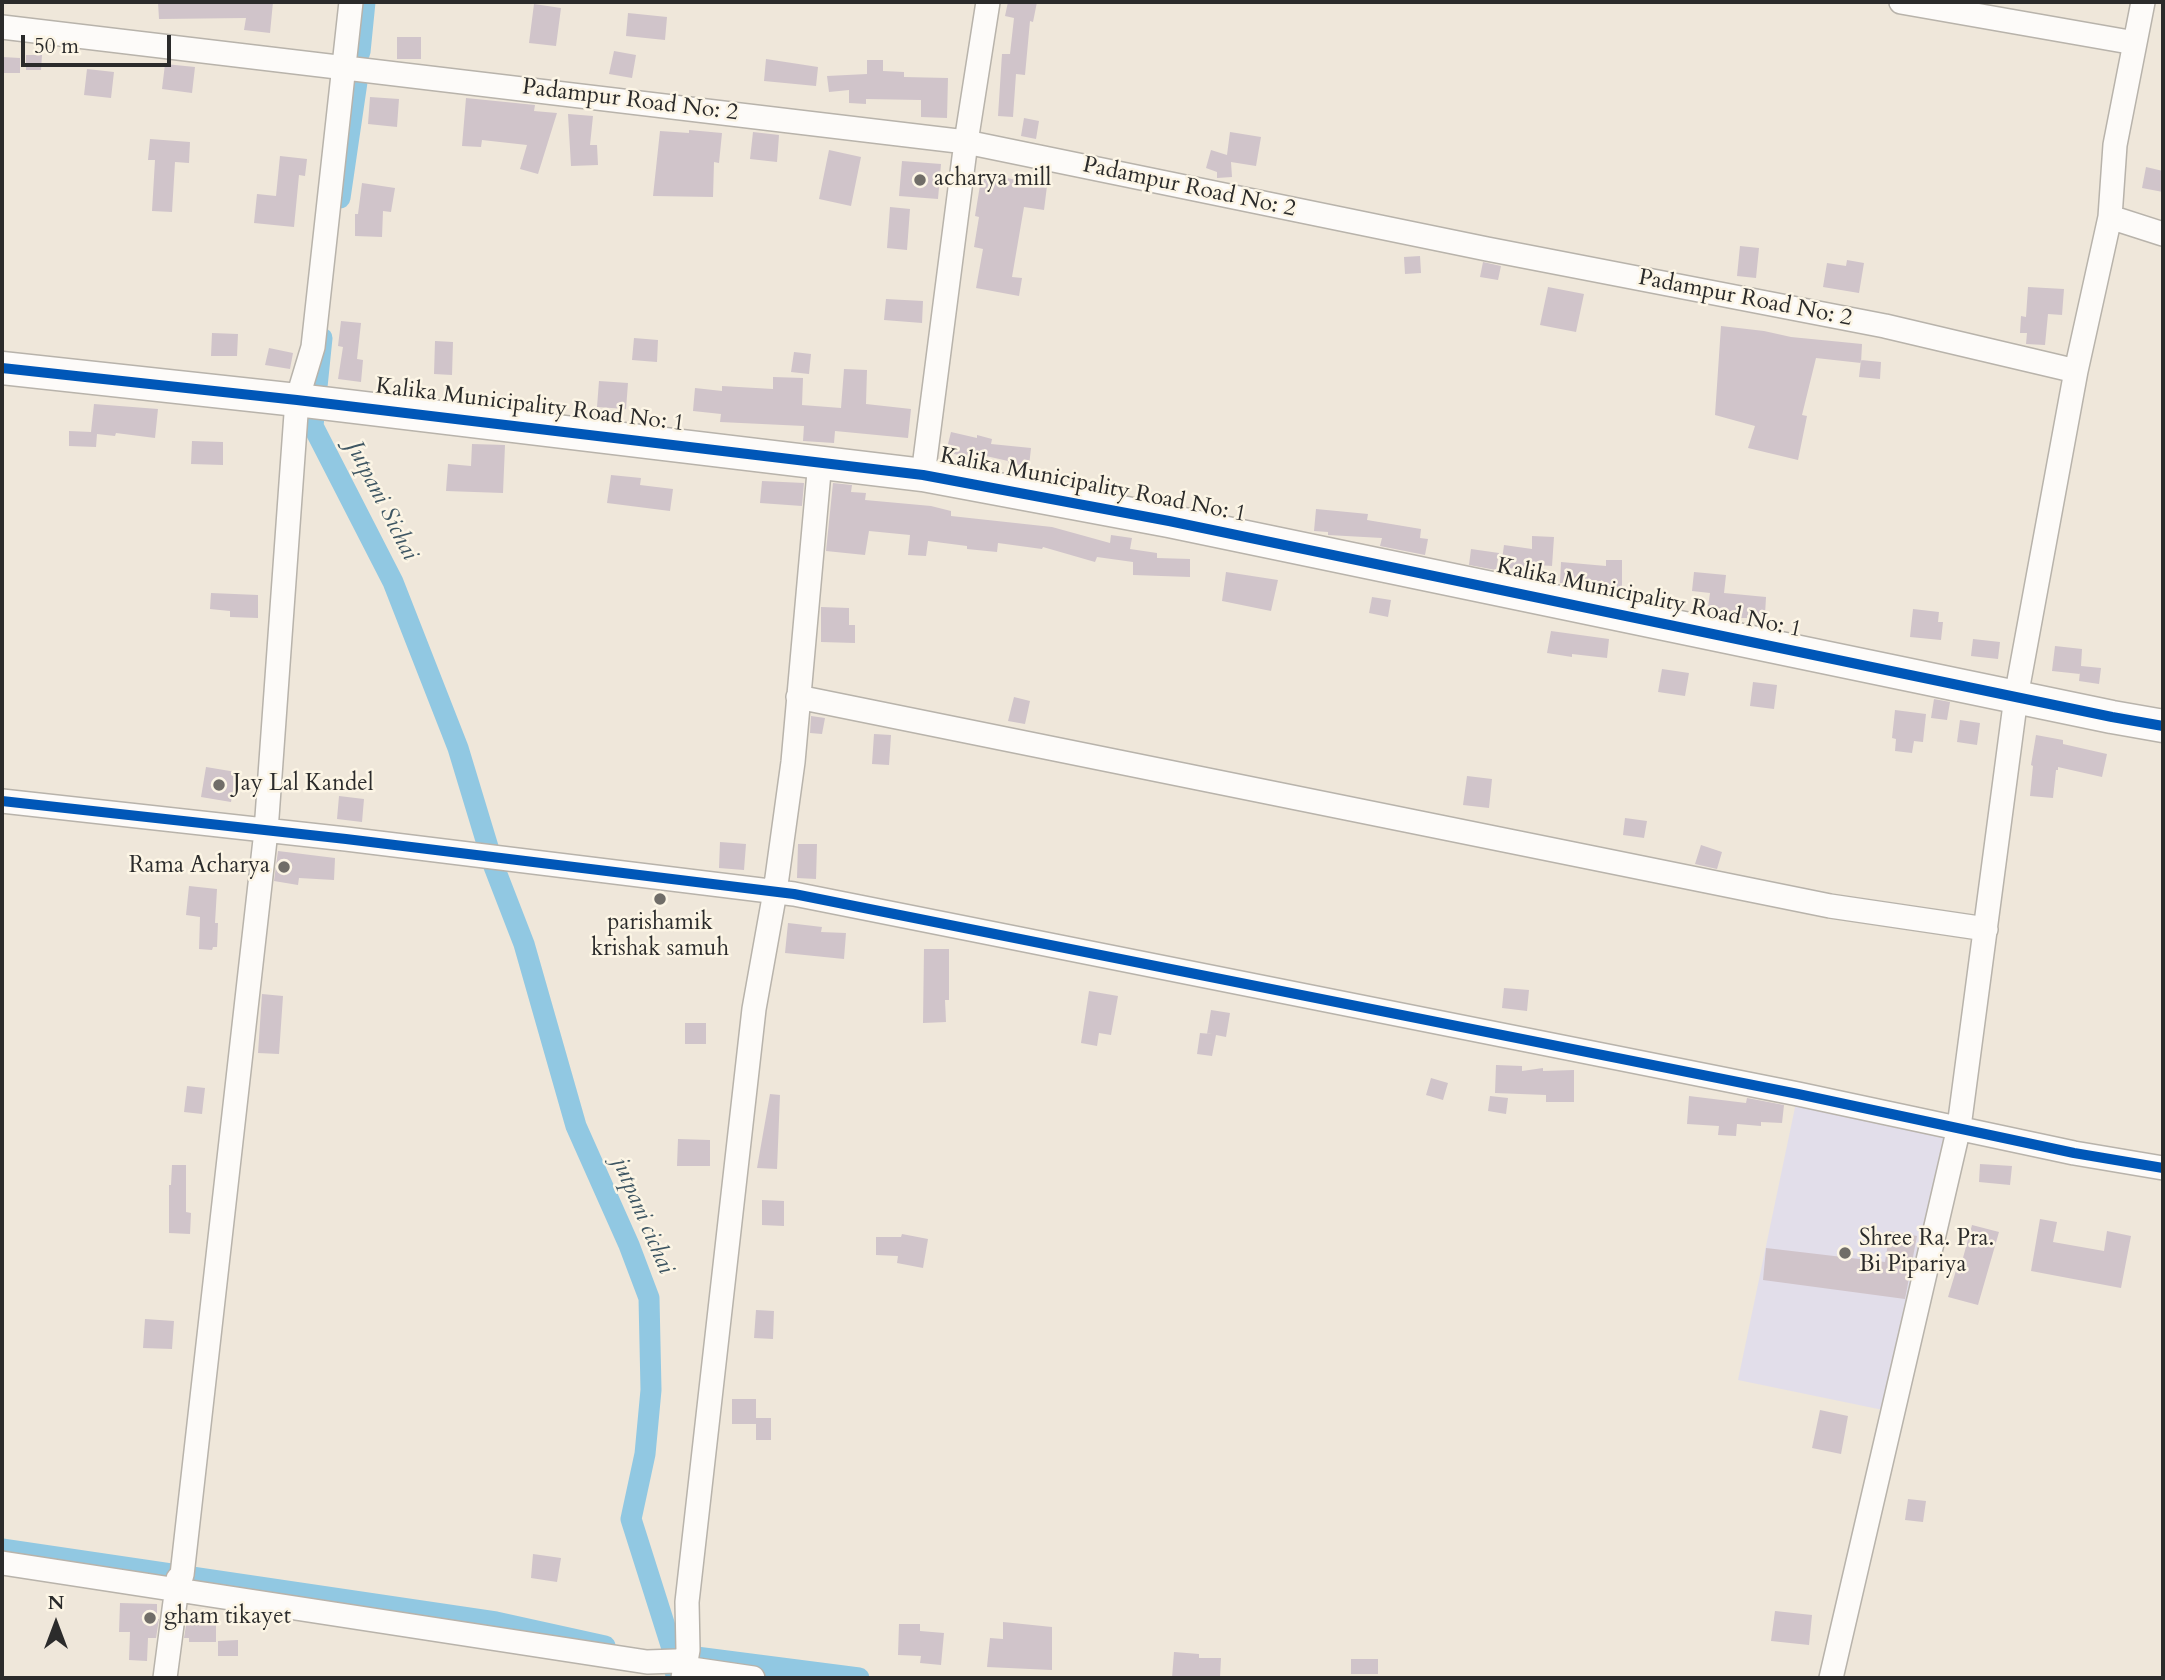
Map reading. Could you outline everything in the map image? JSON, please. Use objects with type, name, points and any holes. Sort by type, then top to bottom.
[{"type":"street","points":[[165,1678],[178,1579],[182,1575],[266,831],[297,400],[313,347],[351,2]]},
{"type":"street","points":[[923,475],[966,142],[988,2]]},
{"type":"street","points":[[1902,2],[2135,43]]},
{"type":"street","points":[[1831,1678],[1959,1126],[2016,697],[2076,372],[2110,217],[2115,145],[2143,2]]},
{"type":"street","name":"Padampur Road No: 2","points":[[2,27],[966,142],[1487,249],[1885,326],[2076,372]]},
{"type":"street","points":[[2110,217],[2163,234]]},
{"type":"street","name":"Kalika Municipality Road No: 1","points":[[2,368],[297,400],[923,475],[1169,521],[2163,726]]},
{"type":"street","points":[[686,1664],[687,1602],[754,1009],[775,892],[793,762],[820,461]]},
{"type":"street","points":[[798,698],[1830,906],[1986,929]]},
{"type":"street","points":[[2,801],[346,839],[775,892],[1959,1126],[2074,1153],[2163,1168]]},
{"type":"street","points":[[2,1563],[647,1662],[676,1661],[753,1678]]},
{"type":"shaded area","name":"Shree Ra. Pra. Bi Pipariya","points":[[1798,1093],[1959,1127],[1883,1410],[1738,1380]]},
{"type":"building","points":[[158,2],[273,2],[270,33],[244,30],[246,18],[159,19]]},
{"type":"building","points":[[1008,2],[1037,2],[1033,22],[1030,21],[1025,75],[1016,74],[1013,117],[998,116],[1002,54],[1010,54],[1014,18],[1005,16]]},
{"type":"building","points":[[534,4],[561,8],[556,46],[529,43]]},
{"type":"building","points":[[628,13],[667,17],[665,40],[626,36]]},
{"type":"building","points":[[397,37],[421,37],[421,59],[397,59]]},
{"type":"building","points":[[614,51],[636,55],[632,78],[609,74]]},
{"type":"building","points":[[26,55],[42,55],[41,70],[26,70]]},
{"type":"building","points":[[2,57],[20,58],[20,73],[2,73]]},
{"type":"building","points":[[766,59],[818,67],[816,86],[764,81]]},
{"type":"building","points":[[867,60],[883,60],[883,71],[904,72],[904,77],[948,78],[947,118],[921,117],[921,100],[866,99],[866,104],[849,103],[849,90],[829,92],[827,76],[867,74]]},
{"type":"building","points":[[165,64],[195,67],[192,93],[162,89]]},
{"type":"building","points":[[87,69],[114,72],[111,98],[84,95]]},
{"type":"building","points":[[370,97],[399,99],[397,127],[368,124]]},
{"type":"building","points":[[466,98],[535,105],[534,111],[557,113],[538,174],[520,169],[527,145],[482,140],[481,147],[462,146]]},
{"type":"building","points":[[568,114],[593,116],[590,145],[597,145],[598,165],[571,166]]},
{"type":"building","points":[[1024,118],[1039,121],[1036,139],[1021,136]]},
{"type":"building","points":[[689,130],[722,133],[719,163],[714,162],[713,197],[653,196],[660,131],[689,133]]},
{"type":"building","points":[[753,132],[779,135],[777,162],[750,159]]},
{"type":"building","points":[[1230,132],[1261,137],[1256,166],[1231,162],[1232,177],[1217,178],[1217,172],[1206,168],[1211,150],[1227,155]]},
{"type":"building","points":[[150,139],[190,142],[189,163],[175,162],[172,212],[152,211],[155,160],[148,160]]},
{"type":"building","points":[[829,150],[861,157],[851,206],[819,199]]},
{"type":"building","points":[[280,156],[307,159],[305,176],[299,175],[294,227],[254,223],[257,194],[276,196]]},
{"type":"building","name":"acharya mill","points":[[902,161],[941,164],[938,199],[899,196]]},
{"type":"building","points":[[2146,167],[2163,171],[2163,192],[2142,188]]},
{"type":"building","points":[[982,173],[1047,186],[1044,210],[1024,207],[1012,277],[1022,278],[1019,296],[976,288],[983,249],[974,247],[979,217],[975,216]]},
{"type":"building","points":[[362,183],[395,188],[391,212],[383,211],[382,237],[355,236],[355,214],[358,214]]},
{"type":"building","points":[[890,207],[910,209],[907,250],[887,248]]},
{"type":"building","points":[[1740,246],[1759,248],[1756,278],[1737,276]]},
{"type":"building","points":[[1420,256],[1421,273],[1405,274],[1404,257]]},
{"type":"building","points":[[1847,260],[1864,263],[1859,293],[1823,287],[1827,263],[1846,266]]},
{"type":"building","points":[[1483,262],[1501,266],[1498,280],[1480,277]]},
{"type":"building","points":[[1548,287],[1584,294],[1576,332],[1540,325]]},
{"type":"building","points":[[2028,287],[2064,289],[2062,315],[2048,314],[2045,345],[2026,344],[2027,333],[2020,333],[2021,316],[2026,317]]},
{"type":"building","points":[[886,299],[923,301],[922,323],[884,320]]},
{"type":"building","points":[[341,321],[361,323],[357,359],[363,360],[361,382],[338,379],[343,347],[338,346]]},
{"type":"building","points":[[1721,326],[1862,344],[1861,363],[1816,358],[1802,415],[1807,416],[1798,460],[1748,448],[1755,426],[1715,415]]},
{"type":"building","points":[[212,333],[238,334],[237,356],[211,356]]},
{"type":"building","points":[[634,338],[658,340],[657,362],[632,360]]},
{"type":"building","points":[[435,341],[453,342],[452,375],[434,374]]},
{"type":"building","points":[[269,348],[293,353],[290,369],[265,365]]},
{"type":"building","points":[[794,352],[811,354],[809,374],[791,372]]},
{"type":"building","points":[[1861,360],[1881,362],[1880,379],[1859,377]]},
{"type":"building","points":[[844,369],[867,370],[866,404],[911,409],[908,438],[835,431],[834,443],[803,441],[804,426],[720,422],[721,414],[693,411],[695,388],[722,391],[722,386],[773,389],[773,377],[803,378],[802,405],[841,408]]},
{"type":"building","points":[[599,381],[628,383],[626,409],[597,407]]},
{"type":"building","points":[[94,404],[158,409],[155,438],[116,433],[115,436],[97,434],[96,447],[69,446],[69,431],[91,432]]},
{"type":"building","points":[[951,432],[992,439],[991,444],[1031,448],[1029,466],[1008,464],[1008,461],[973,453],[971,458],[946,452]]},
{"type":"building","points":[[192,441],[223,442],[223,465],[191,464]]},
{"type":"building","points":[[472,444],[505,445],[503,493],[446,491],[448,464],[471,466]]},
{"type":"building","points":[[611,475],[641,478],[640,485],[673,489],[670,511],[607,503]]},
{"type":"building","points":[[762,481],[804,483],[802,506],[760,503]]},
{"type":"building","points":[[833,483],[852,485],[851,492],[866,493],[865,500],[931,506],[951,511],[951,516],[1052,527],[1110,543],[1111,535],[1132,538],[1130,549],[1157,553],[1157,558],[1190,559],[1190,577],[1133,575],[1133,562],[1097,557],[1095,562],[1043,547],[998,543],[997,552],[928,541],[926,556],[908,555],[910,535],[869,531],[865,555],[826,551]]},
{"type":"building","points":[[1316,509],[1368,514],[1367,520],[1421,529],[1420,538],[1428,539],[1425,555],[1380,546],[1382,538],[1328,535],[1328,532],[1314,531]]},
{"type":"building","points":[[1532,536],[1554,537],[1552,566],[1525,564],[1524,570],[1501,567],[1504,545],[1532,549]]},
{"type":"building","points":[[1471,549],[1499,553],[1496,570],[1469,565]]},
{"type":"building","points":[[1606,560],[1622,560],[1622,590],[1596,591],[1590,590],[1590,587],[1560,583],[1561,562],[1606,566]]},
{"type":"building","points":[[1226,572],[1278,580],[1271,611],[1222,601]]},
{"type":"building","points":[[1694,572],[1726,575],[1724,593],[1766,597],[1765,615],[1729,618],[1729,610],[1708,607],[1710,593],[1692,591]]},
{"type":"building","points":[[211,593],[258,595],[258,618],[230,617],[230,611],[210,609]]},
{"type":"building","points":[[1372,597],[1391,600],[1388,617],[1369,613]]},
{"type":"building","points":[[821,607],[849,608],[849,625],[855,625],[855,643],[821,642]]},
{"type":"building","points":[[1913,609],[1939,612],[1938,622],[1943,622],[1941,640],[1910,637]]},
{"type":"building","points":[[1551,631],[1609,639],[1607,658],[1547,653]]},
{"type":"building","points":[[1973,639],[2000,642],[1998,659],[1971,656]]},
{"type":"building","points":[[2055,646],[2082,649],[2081,666],[2101,668],[2099,684],[2079,681],[2080,674],[2052,671]]},
{"type":"building","points":[[1662,669],[1689,673],[1685,696],[1658,692]]},
{"type":"building","points":[[1753,682],[1777,685],[1774,709],[1750,706]]},
{"type":"building","points":[[1014,697],[1030,701],[1025,724],[1008,721]]},
{"type":"building","points":[[1934,699],[1950,702],[1947,720],[1931,718]]},
{"type":"building","points":[[1895,710],[1926,714],[1923,742],[1914,741],[1912,753],[1895,751],[1896,739],[1892,738]]},
{"type":"building","points":[[811,716],[825,718],[822,734],[810,733]]},
{"type":"building","points":[[1960,720],[1980,723],[1977,745],[1957,742]]},
{"type":"building","points":[[874,734],[891,735],[889,765],[872,764]]},
{"type":"building","points":[[2036,735],[2063,740],[2063,744],[2107,754],[2102,777],[2058,767],[2053,798],[2030,796]]},
{"type":"building","name":"Jay Lal Kandel","points":[[206,767],[236,772],[231,802],[201,797]]},
{"type":"building","points":[[1467,776],[1492,779],[1489,808],[1463,805]]},
{"type":"building","points":[[339,796],[364,799],[362,822],[337,819]]},
{"type":"building","points":[[1625,818],[1647,821],[1644,838],[1623,835]]},
{"type":"building","points":[[720,842],[746,844],[744,870],[719,868]]},
{"type":"building","points":[[798,844],[817,844],[816,879],[797,878]]},
{"type":"building","points":[[1701,845],[1722,852],[1717,869],[1695,864]]},
{"type":"building","points":[[278,851],[335,858],[334,880],[299,878],[298,885],[274,881]]},
{"type":"building","points":[[189,886],[217,889],[217,947],[212,950],[199,949],[200,917],[186,915]]},
{"type":"building","points":[[788,923],[822,927],[821,932],[846,933],[844,959],[785,953]]},
{"type":"building","points":[[924,949],[949,949],[946,1022],[923,1023]]},
{"type":"building","points":[[1504,988],[1529,990],[1527,1011],[1502,1008]]},
{"type":"building","points":[[1089,991],[1118,996],[1111,1035],[1099,1033],[1097,1046],[1081,1043]]},
{"type":"building","points":[[262,994],[283,996],[279,1054],[258,1053]]},
{"type":"building","points":[[1211,1010],[1230,1013],[1226,1037],[1216,1035],[1212,1056],[1197,1054],[1200,1033],[1207,1034]]},
{"type":"building","points":[[685,1023],[706,1023],[706,1044],[685,1044]]},
{"type":"building","points":[[1496,1065],[1522,1066],[1522,1071],[1543,1068],[1543,1071],[1574,1070],[1574,1102],[1546,1102],[1546,1095],[1495,1093]]},
{"type":"building","points":[[1431,1078],[1448,1083],[1443,1100],[1426,1095]]},
{"type":"building","points":[[187,1086],[205,1088],[202,1114],[184,1112]]},
{"type":"building","points":[[770,1094],[780,1095],[777,1169],[757,1168]]},
{"type":"building","points":[[1490,1096],[1508,1098],[1506,1114],[1488,1111]]},
{"type":"building","points":[[1689,1096],[1746,1103],[1747,1098],[1784,1105],[1782,1123],[1761,1122],[1761,1126],[1737,1124],[1736,1136],[1718,1135],[1719,1126],[1687,1124]]},
{"type":"building","points":[[678,1139],[710,1140],[710,1166],[677,1166]]},
{"type":"building","points":[[1980,1164],[2012,1166],[2010,1185],[1979,1182]]},
{"type":"building","points":[[172,1165],[186,1165],[186,1212],[191,1213],[190,1234],[169,1233],[169,1185]]},
{"type":"building","points":[[762,1200],[784,1201],[784,1226],[762,1225]]},
{"type":"building","points":[[2040,1219],[2057,1222],[2053,1242],[2104,1251],[2107,1231],[2131,1236],[2121,1288],[2031,1271]]},
{"type":"building","points":[[1972,1225],[1999,1232],[1978,1305],[1948,1297],[1958,1264],[1961,1265]]},
{"type":"building","points":[[1890,1231],[1917,1236],[1905,1299],[1763,1280],[1766,1248],[1885,1262]]},
{"type":"building","points":[[902,1234],[928,1239],[923,1268],[897,1263],[898,1256],[876,1255],[876,1237],[901,1237]]},
{"type":"building","points":[[756,1310],[774,1311],[773,1339],[754,1338]]},
{"type":"building","points":[[145,1319],[174,1321],[172,1349],[143,1348]]},
{"type":"building","points":[[732,1399],[756,1399],[756,1418],[771,1418],[771,1440],[756,1440],[756,1424],[732,1424]]},
{"type":"building","points":[[1820,1410],[1848,1416],[1841,1454],[1812,1448]]},
{"type":"building","points":[[1908,1499],[1926,1501],[1923,1522],[1905,1520]]},
{"type":"building","points":[[533,1554],[561,1558],[557,1582],[531,1578]]},
{"type":"building","points":[[120,1603],[157,1604],[159,1619],[156,1638],[148,1638],[147,1661],[129,1660],[130,1632],[119,1632]]},
{"type":"building","points":[[1775,1611],[1812,1615],[1809,1645],[1771,1641]]},
{"type":"building","points":[[190,1616],[216,1616],[216,1642],[189,1642],[189,1638],[184,1638],[187,1619],[190,1619]]},
{"type":"building","points":[[1003,1622],[1052,1627],[1052,1670],[987,1667],[990,1638],[1003,1639]]},
{"type":"building","points":[[899,1624],[920,1624],[920,1631],[944,1633],[941,1665],[920,1663],[921,1656],[898,1655]]},
{"type":"building","points":[[238,1640],[238,1656],[218,1656],[218,1641]]},
{"type":"building","points":[[1174,1652],[1199,1654],[1199,1658],[1221,1658],[1220,1678],[1172,1678]]},
{"type":"building","points":[[1351,1659],[1378,1659],[1378,1674],[1351,1674]]},
{"type":"waterway","name":"Jutpani Sichai","points":[[360,52],[365,2]]},
{"type":"waterway","name":"Jutpani Sichai","points":[[340,198],[357,82]]},
{"type":"waterway","name":"Jutpani Sichai","points":[[322,338],[313,426],[393,582],[458,748],[488,847]]},
{"type":"waterway","name":"jutpani cichai","points":[[493,864],[524,944],[576,1126],[629,1245],[649,1298],[651,1390],[645,1454],[631,1519],[676,1661],[675,1672]]},
{"type":"waterway","points":[[2,1549],[496,1622],[605,1646]]},
{"type":"waterway","points":[[671,1660],[696,1657],[859,1678]]},
{"type":"cycle path","points":[[2,368],[297,400],[923,475],[1169,521],[2163,726]]},
{"type":"cycle path","points":[[2,801],[346,839],[794,894],[1798,1094],[2074,1153],[2163,1168]]},
{"type":"place","name":"acharya mill","points":[[920,180]]},
{"type":"place","name":"Jay Lal Kandel","points":[[219,785]]},
{"type":"place","name":"Rama Acharya","points":[[284,867]]},
{"type":"place","name":"parishamik krishak samuh","points":[[660,899]]},
{"type":"place","name":"Shree Ra. Pra. Bi Pipariya","points":[[1845,1253]]},
{"type":"place","name":"gham tikayet","points":[[150,1618]]}]
